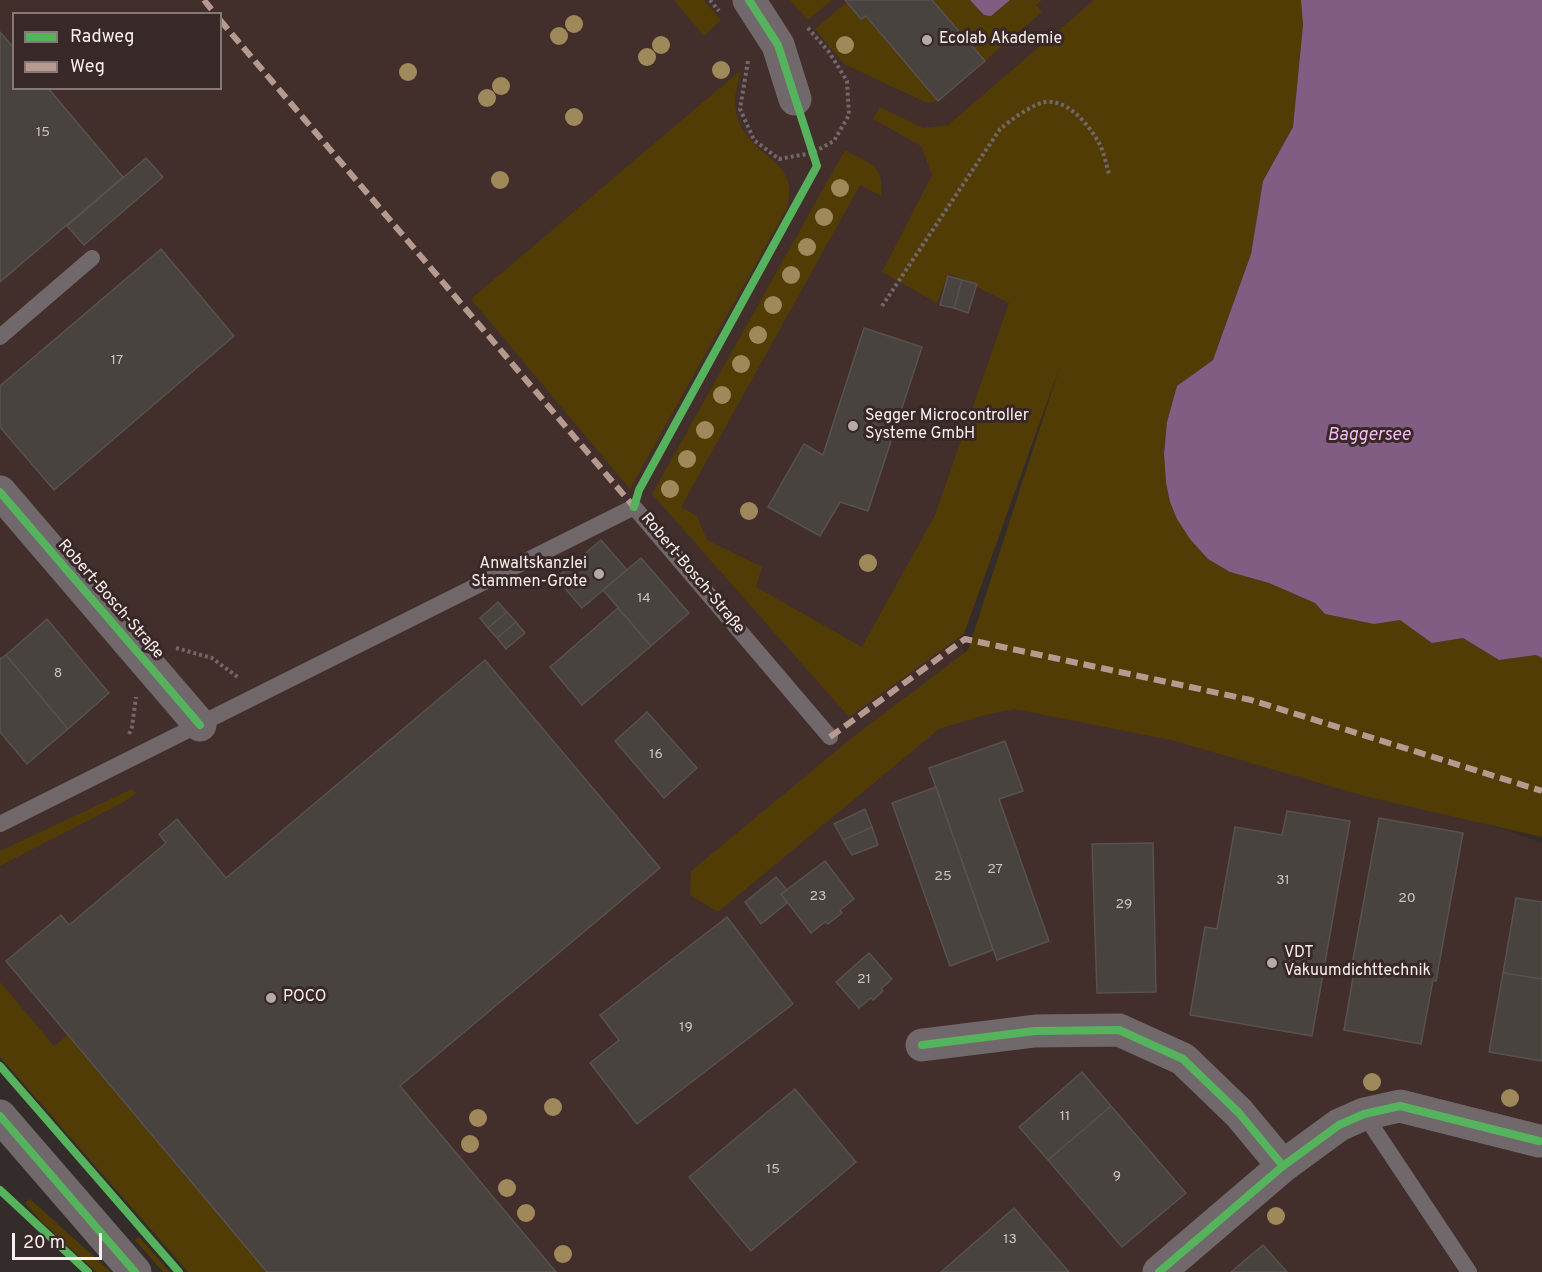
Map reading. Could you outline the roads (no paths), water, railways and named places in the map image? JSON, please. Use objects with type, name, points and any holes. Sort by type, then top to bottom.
[{"type":"street","points":[[749,0],[778,45],[795,99]]},
{"type":"street","name":"Robert-Bosch-Straße","points":[[0,492],[200,725]]},
{"type":"street","points":[[922,1045],[1035,1031],[1119,1030],[1183,1059],[1239,1113],[1282,1166]]},
{"type":"street","points":[[1160,1272],[1282,1166],[1339,1125],[1364,1114],[1400,1106],[1541,1144]]},
{"type":"street","points":[[0,1116],[135,1272]]},
{"type":"lane","points":[[0,337],[92,258]]},
{"type":"lane","name":"Robert-Bosch-Straße","points":[[0,824],[634,507],[830,737]]},
{"type":"lane","points":[[1364,1114],[1469,1272]]},
{"type":"water","points":[[970,0],[1010,0],[991,16],[984,15]]},
{"type":"water","name":"Baggersee","points":[[1301,0],[1542,0],[1542,658],[1536,655],[1499,660],[1463,638],[1432,643],[1400,620],[1374,624],[1325,614],[1315,603],[1269,583],[1230,572],[1208,559],[1190,539],[1177,519],[1170,502],[1164,454],[1167,422],[1177,386],[1213,360],[1251,254],[1263,181],[1293,127],[1303,25]]},
{"type":"place","name":"Ecolab Akademie","points":[[927,40]]},
{"type":"place","name":"Segger Microcontroller Systeme GmbH","points":[[853,426]]},
{"type":"place","name":"Anwaltskanzlei Stammen-Grote","points":[[599,574]]},
{"type":"place","name":"VDT Vakuumdichttechnik","points":[[1272,963]]},
{"type":"place","name":"POCO","points":[[271,998]]}]
